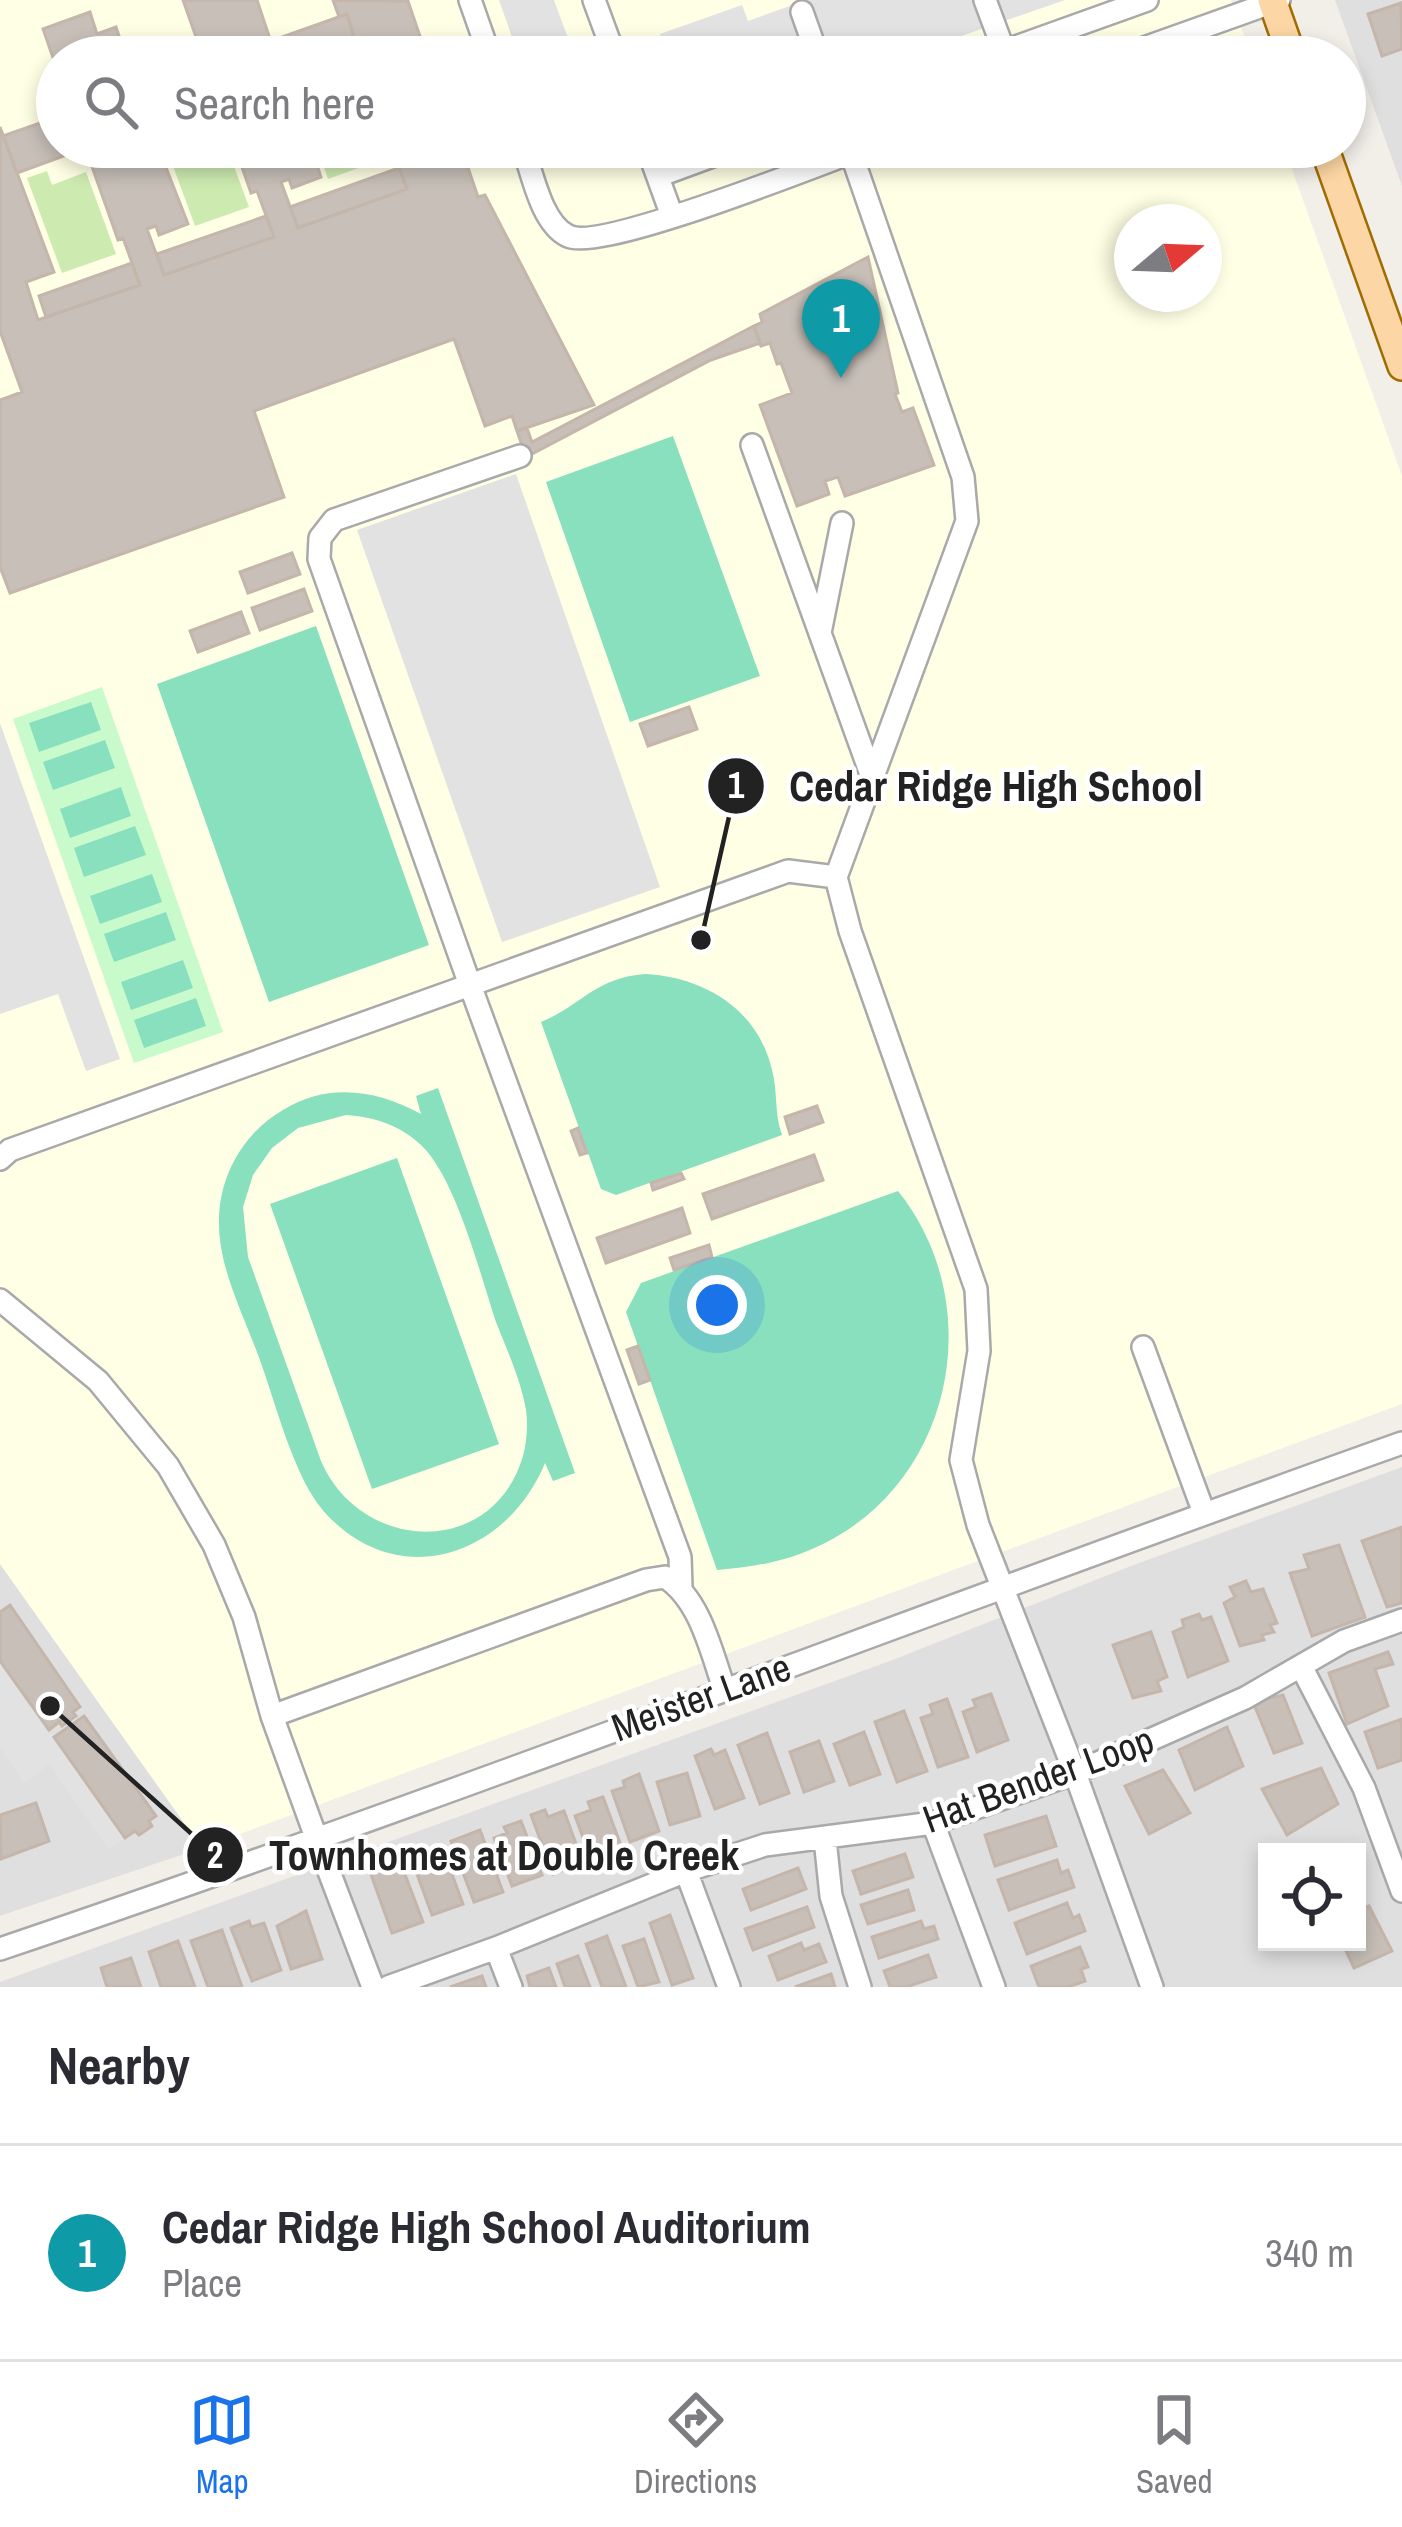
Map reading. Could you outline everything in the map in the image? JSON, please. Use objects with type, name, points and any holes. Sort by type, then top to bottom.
[{"type":"main road","points":[[1274,1],[1285,36]]},
{"type":"main road","points":[[1331,168],[1402,366]]},
{"type":"street","points":[[470,0],[483,36]]},
{"type":"street","points":[[594,0],[607,36]]},
{"type":"street","points":[[986,0],[993,36]]},
{"type":"street","points":[[1046,36],[1147,0]]},
{"type":"street","points":[[1177,36],[1274,1]]},
{"type":"street","points":[[802,12],[811,36]]},
{"type":"street","points":[[530,168],[554,223],[566,236],[586,239],[672,216],[803,168]]},
{"type":"street","points":[[655,168],[672,216]]},
{"type":"street","points":[[658,176],[680,168]]},
{"type":"street","points":[[861,168],[963,478],[967,521],[836,877],[850,931],[976,1289],[979,1351],[961,1460],[978,1525],[1152,1987]]},
{"type":"street","points":[[752,445],[872,777]]},
{"type":"street","points":[[520,456],[334,520],[318,545],[323,571],[470,985],[680,1557],[680,1587]]},
{"type":"street","points":[[820,633],[842,523]]},
{"type":"street","points":[[0,1159],[10,1150],[788,871],[836,877]]},
{"type":"street","points":[[0,1300],[98,1382],[168,1466],[214,1545],[244,1617],[272,1716],[373,1987]]},
{"type":"street","points":[[1143,1347],[1204,1513]]},
{"type":"street","name":"Meister Lane","points":[[0,1949],[317,1840],[1001,1585],[1402,1443]]},
{"type":"street","points":[[272,1716],[665,1577],[680,1587],[695,1613],[724,1688]]},
{"type":"street","name":"Hat Bender Loop","points":[[388,1987],[765,1845],[933,1823],[1075,1773],[1246,1699],[1344,1641],[1402,1620]]},
{"type":"street","points":[[1301,1666],[1364,1788],[1402,1892]]},
{"type":"street","points":[[933,1823],[994,1987]]},
{"type":"street","points":[[825,1840],[831,1896],[860,1987]]},
{"type":"street","points":[[686,1871],[729,1987]]},
{"type":"street","points":[[496,1948],[512,1987]]},
{"type":"shaded area","points":[[0,0],[1231,0],[1244,36],[36,36],[36,168],[1292,168],[1402,476],[1402,1404],[202,1848],[0,1564]]},
{"type":"shaded area","points":[[499,0],[554,0],[567,36],[512,36]]},
{"type":"shaded area","points":[[806,0],[1065,0],[961,36],[660,34],[742,5],[748,21]]},
{"type":"shaded area","points":[[1335,0],[1402,0],[1402,186],[1366,86],[1366,36],[1348,36]]},
{"type":"shaded area","points":[[516,474],[660,887],[502,942],[357,530]]},
{"type":"shaded area","points":[[0,723],[120,1059],[86,1071],[58,994],[0,1014]]},
{"type":"shaded area","points":[[1402,1467],[1402,1987],[0,1987],[0,1982],[890,1661]]},
{"type":"shaded area","points":[[0,1564],[202,1848],[0,1916]]},
{"type":"shaded area","points":[[0,1660],[125,1838],[109,1850],[49,1764],[24,1783],[0,1748]]},
{"type":"green space","points":[[174,168],[235,168],[249,207],[195,226]]},
{"type":"green space","points":[[324,168],[358,168],[328,179]]},
{"type":"green space","points":[[47,171],[52,185],[86,172],[116,254],[62,273],[27,178]]},
{"type":"green space","points":[[673,436],[760,676],[630,722],[546,482]]},
{"type":"green space","points":[[316,626],[429,945],[269,1002],[157,684]]},
{"type":"green space","points":[[102,687],[223,1032],[134,1063],[13,719]]},
{"type":"green space","points":[[91,702],[101,730],[39,752],[29,723]]},
{"type":"green space","points":[[105,740],[115,768],[53,790],[43,762]]},
{"type":"green space","points":[[121,787],[131,816],[70,838],[60,809]]},
{"type":"green space","points":[[135,826],[146,855],[84,877],[74,848]]},
{"type":"green space","points":[[152,874],[162,902],[100,924],[90,896]]},
{"type":"green space","points":[[166,912],[176,940],[114,962],[104,934]]},
{"type":"green space","points":[[183,960],[193,988],[131,1010],[121,982]]},
{"type":"green space","points":[[645,974],[707,990],[725,1000],[755,1030],[774,1078],[782,1135],[616,1195],[601,1189],[541,1022],[613,981]]},
{"type":"green space","points":[[196,998],[206,1026],[144,1048],[134,1020]]},
{"type":"green space","points":[[438,1088],[575,1473],[553,1481],[545,1463],[529,1494],[482,1539],[453,1552],[423,1557],[392,1554],[361,1542],[332,1520],[311,1493],[234,1295],[219,1224],[223,1190],[236,1158],[256,1131],[283,1110],[317,1095],[352,1092],[387,1099],[421,1114],[416,1096]],"holes":[[[356,1116],[404,1132],[434,1160],[466,1228],[524,1399],[523,1456],[507,1490],[484,1513],[456,1527],[426,1532],[395,1527],[365,1514],[340,1491],[321,1461],[248,1257],[243,1207],[253,1175],[272,1148],[298,1128]]]},
{"type":"green space","points":[[397,1158],[499,1444],[372,1489],[270,1204]]},
{"type":"green space","points":[[898,1191],[926,1236],[943,1284],[949,1335],[944,1385],[928,1433],[903,1477],[868,1515],[797,1555],[717,1570],[626,1312],[641,1283]]},
{"type":"building","points":[[183,0],[257,0],[269,36],[196,36]]},
{"type":"building","points":[[333,0],[408,1],[420,36],[353,36],[347,14],[339,17]]},
{"type":"building","points":[[1401,3],[1402,49],[1382,56],[1368,14]]},
{"type":"building","points":[[90,12],[97,34],[116,27],[119,36],[45,36],[43,29]]},
{"type":"building","points":[[347,14],[354,36],[285,36]]},
{"type":"building","points":[[36,124],[36,166],[17,173],[3,136]]},
{"type":"building","points":[[0,127],[54,272],[26,282],[38,320],[140,285],[93,168],[166,168],[188,224],[159,235],[156,226],[147,229],[164,275],[274,237],[257,191],[251,193],[242,168],[318,168],[321,177],[292,188],[289,179],[281,182],[298,228],[407,189],[400,168],[468,168],[478,197],[485,195],[594,405],[517,431],[512,416],[485,426],[454,339],[254,411],[284,497],[10,593],[0,567],[0,400],[22,392],[0,331]]},
{"type":"building","points":[[399,168],[407,189],[298,228],[290,207]]},
{"type":"building","points":[[266,216],[274,237],[164,275],[157,254]]},
{"type":"building","points":[[868,257],[895,394],[902,412],[913,408],[934,465],[845,496],[838,477],[825,481],[829,494],[797,506],[760,405],[792,393],[770,343],[761,346],[754,326],[762,322],[760,314]]},
{"type":"building","points":[[132,263],[140,285],[46,317],[39,296]]},
{"type":"building","points":[[754,326],[760,343],[711,360],[526,457],[517,431],[527,428],[532,442]]},
{"type":"building","points":[[292,553],[300,574],[248,593],[240,572]]},
{"type":"building","points":[[304,589],[312,611],[260,630],[252,608]]},
{"type":"building","points":[[241,612],[249,633],[198,652],[190,631]]},
{"type":"building","points":[[689,707],[697,729],[648,746],[640,724]]},
{"type":"building","points":[[817,1106],[823,1122],[790,1134],[785,1117]]},
{"type":"building","points":[[578,1128],[587,1153],[580,1155],[571,1131]]},
{"type":"building","points":[[814,1155],[823,1180],[712,1219],[703,1194]]},
{"type":"building","points":[[681,1173],[684,1179],[653,1190],[651,1183]]},
{"type":"building","points":[[682,1208],[690,1233],[606,1263],[597,1238]]},
{"type":"building","points":[[709,1245],[712,1257],[674,1270],[670,1258]]},
{"type":"building","points":[[638,1346],[650,1380],[639,1384],[627,1350]]},
{"type":"building","points":[[1402,1527],[1402,1603],[1387,1607],[1362,1541]]},
{"type":"building","points":[[1339,1545],[1365,1617],[1312,1636],[1290,1573],[1309,1569],[1304,1555]]},
{"type":"building","points":[[1246,1581],[1251,1592],[1263,1589],[1277,1623],[1270,1625],[1274,1632],[1262,1635],[1264,1640],[1240,1646],[1224,1603],[1235,1597],[1230,1587]]},
{"type":"building","points":[[10,1605],[80,1707],[62,1726],[59,1722],[49,1730],[0,1661],[0,1612]]},
{"type":"building","points":[[1199,1614],[1202,1620],[1211,1617],[1228,1661],[1188,1677],[1173,1632],[1184,1627],[1182,1620]]},
{"type":"building","points":[[1151,1632],[1167,1677],[1157,1681],[1161,1691],[1133,1698],[1113,1645]]},
{"type":"building","points":[[1388,1652],[1393,1664],[1375,1669],[1388,1706],[1347,1724],[1329,1673]]},
{"type":"building","points":[[991,1694],[1008,1740],[977,1752],[963,1712],[976,1707],[973,1700]]},
{"type":"building","points":[[1283,1695],[1302,1743],[1274,1753],[1253,1702]]},
{"type":"building","points":[[947,1699],[968,1757],[938,1767],[921,1718],[933,1714],[930,1705]]},
{"type":"building","points":[[904,1711],[927,1771],[897,1782],[875,1722]]},
{"type":"building","points":[[84,1716],[156,1816],[149,1821],[152,1826],[139,1835],[135,1831],[125,1838],[54,1737]]},
{"type":"building","points":[[1402,1719],[1402,1760],[1378,1768],[1365,1732]]},
{"type":"building","points":[[1227,1727],[1243,1766],[1195,1790],[1179,1750]]},
{"type":"building","points":[[864,1732],[880,1774],[850,1785],[834,1744]]},
{"type":"building","points":[[767,1733],[789,1793],[760,1804],[738,1745]]},
{"type":"building","points":[[819,1741],[834,1781],[804,1792],[790,1752]]},
{"type":"building","points":[[711,1749],[714,1755],[725,1750],[744,1798],[715,1809],[695,1756]]},
{"type":"building","points":[[1321,1768],[1338,1804],[1287,1835],[1262,1789]]},
{"type":"building","points":[[1163,1770],[1190,1813],[1149,1834],[1125,1786]]},
{"type":"building","points":[[687,1773],[700,1816],[670,1825],[657,1782]]},
{"type":"building","points":[[639,1774],[659,1831],[630,1842],[612,1791]]},
{"type":"building","points":[[603,1797],[622,1848],[591,1859],[575,1816],[591,1810],[588,1802]]},
{"type":"building","points":[[36,1803],[49,1841],[1,1859],[0,1815]]},
{"type":"building","points":[[545,1810],[548,1817],[564,1811],[583,1863],[553,1874],[531,1815]]},
{"type":"building","points":[[1046,1816],[1056,1846],[995,1866],[985,1835]]},
{"type":"building","points":[[521,1821],[542,1875],[512,1886],[494,1838],[507,1833],[504,1827]]},
{"type":"building","points":[[480,1830],[503,1892],[474,1902],[451,1841]]},
{"type":"building","points":[[905,1854],[913,1877],[861,1894],[853,1871]]},
{"type":"building","points":[[445,1855],[463,1904],[432,1915],[414,1866]]},
{"type":"building","points":[[1057,1860],[1061,1873],[1068,1870],[1074,1887],[1009,1910],[998,1880]]},
{"type":"building","points":[[400,1861],[423,1922],[392,1933],[370,1872]]},
{"type":"building","points":[[798,1868],[806,1889],[751,1910],[743,1889]]},
{"type":"building","points":[[908,1890],[914,1910],[868,1924],[861,1905]]},
{"type":"building","points":[[1067,1903],[1073,1918],[1079,1915],[1085,1931],[1027,1954],[1015,1923]]},
{"type":"building","points":[[807,1907],[814,1927],[753,1950],[745,1929]]},
{"type":"building","points":[[1366,1907],[1392,1951],[1354,1968],[1346,1951],[1366,1951]]},
{"type":"building","points":[[306,1911],[322,1959],[291,1969],[277,1926]]},
{"type":"building","points":[[670,1915],[693,1978],[672,1985],[650,1923]]},
{"type":"building","points":[[249,1921],[251,1927],[264,1923],[281,1970],[252,1981],[231,1928]]},
{"type":"building","points":[[921,1921],[924,1929],[934,1926],[938,1939],[879,1958],[872,1937]]},
{"type":"building","points":[[222,1930],[242,1987],[208,1987],[191,1941]]},
{"type":"building","points":[[607,1936],[626,1987],[602,1987],[586,1944]]},
{"type":"building","points":[[644,1939],[659,1982],[638,1987],[623,1946]]},
{"type":"building","points":[[178,1941],[195,1987],[161,1987],[149,1952]]},
{"type":"building","points":[[801,1943],[804,1950],[819,1944],[826,1962],[778,1980],[769,1956]]},
{"type":"building","points":[[1080,1947],[1088,1967],[1081,1969],[1085,1981],[1068,1987],[1039,1987],[1031,1966]]},
{"type":"building","points":[[928,1955],[936,1977],[890,1987],[884,1971]]},
{"type":"building","points":[[578,1956],[590,1987],[565,1987],[557,1964]]},
{"type":"building","points":[[131,1958],[141,1987],[107,1987],[101,1968]]},
{"type":"building","points":[[549,1968],[556,1987],[530,1987],[527,1976]]},
{"type":"building","points":[[831,1974],[835,1987],[795,1987]]},
{"type":"building","points":[[482,1976],[486,1987],[450,1987]]},
{"type":"place","name":"Cedar Ridge High School Auditorium","points":[[841,378]]},
{"type":"place","name":"Cedar Ridge High School","points":[[701,940]]},
{"type":"place","name":"Townhomes at Double Creek","points":[[50,1706]]}]
